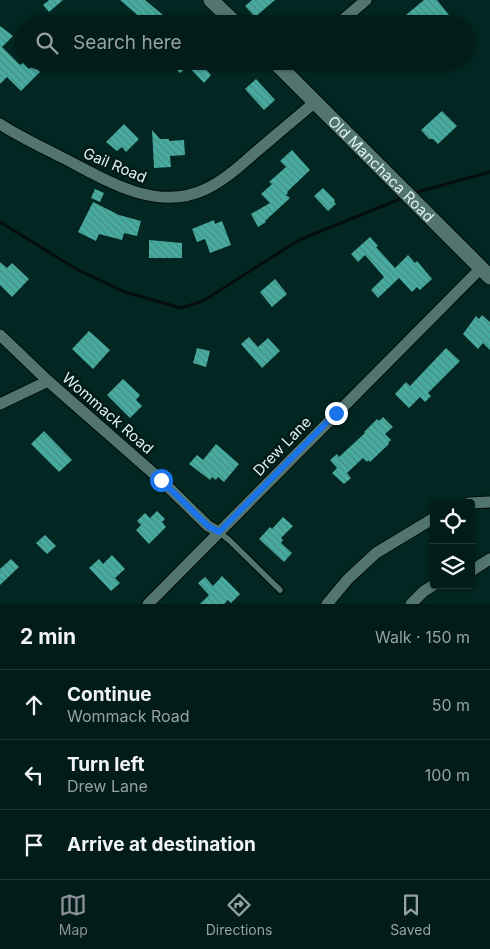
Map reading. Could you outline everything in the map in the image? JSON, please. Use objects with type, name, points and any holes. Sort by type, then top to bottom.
[{"type":"street","points":[[211,0],[227,15]]},
{"type":"street","points":[[348,15],[366,0]]},
{"type":"street","name":"Old Manchaca Road","points":[[287,70],[315,102],[486,272]]},
{"type":"street","name":"Gail Road","points":[[0,124],[112,183],[143,194],[160,198],[174,198],[205,190],[218,183],[315,102]]},
{"type":"street","name":"Drew Lane","points":[[148,604],[219,532],[486,272]]},
{"type":"street","name":"Wommack Road","points":[[0,335],[48,381],[138,459],[208,526],[219,532]]},
{"type":"street","points":[[0,404],[48,381]]},
{"type":"street","points":[[475,503],[490,502]]},
{"type":"street","points":[[327,604],[348,579],[376,554],[430,520]]},
{"type":"street","points":[[475,568],[490,559]]},
{"type":"street","points":[[411,604],[430,587]]},
{"type":"lane","points":[[219,532],[280,590]]},
{"type":"building","points":[[49,0],[63,0],[49,12],[43,5]]},
{"type":"building","points":[[120,0],[145,0],[163,15],[138,15]]},
{"type":"building","points":[[252,0],[275,0],[257,15],[253,15],[245,6]]},
{"type":"building","points":[[424,0],[437,0],[449,15],[406,15]]},
{"type":"building","points":[[0,26],[13,36],[2,47],[15,60],[15,70],[38,70],[40,72],[21,91],[7,77],[0,84]]},
{"type":"building","points":[[192,70],[206,70],[211,75],[204,83]]},
{"type":"building","points":[[256,79],[275,100],[264,110],[245,89]]},
{"type":"building","points":[[442,111],[457,126],[438,144],[433,139],[429,139],[421,130]]},
{"type":"building","points":[[124,124],[139,139],[126,152],[122,147],[117,151],[106,142]]},
{"type":"building","points":[[152,130],[160,139],[169,139],[169,141],[184,140],[185,155],[170,156],[171,167],[154,168]]},
{"type":"building","points":[[292,150],[310,170],[287,192],[286,195],[290,198],[266,222],[258,227],[251,214],[270,203],[261,194],[272,184],[269,182],[286,167],[280,161]]},
{"type":"building","points":[[323,188],[335,200],[336,204],[328,211],[314,196]]},
{"type":"building","points":[[95,189],[104,193],[100,202],[91,198]]},
{"type":"building","points":[[93,202],[119,215],[141,221],[137,236],[124,233],[122,240],[99,234],[96,241],[78,232]]},
{"type":"building","points":[[214,220],[215,224],[222,221],[231,245],[210,253],[205,239],[197,242],[192,229]]},
{"type":"building","points":[[370,237],[378,246],[376,247],[395,268],[408,255],[415,263],[417,261],[432,279],[420,290],[417,287],[412,292],[399,278],[378,298],[371,290],[384,277],[365,255],[358,262],[351,254]]},
{"type":"building","points":[[149,240],[182,243],[182,258],[149,258]]},
{"type":"building","points":[[0,262],[7,268],[12,263],[29,279],[12,297],[0,285]]},
{"type":"building","points":[[275,279],[287,294],[272,307],[260,292]]},
{"type":"building","points":[[482,315],[490,322],[490,350],[483,343],[478,349],[463,334],[476,316],[479,319]]},
{"type":"building","points":[[89,331],[110,350],[93,369],[72,349]]},
{"type":"building","points":[[249,337],[258,347],[268,338],[280,351],[262,368],[241,344]]},
{"type":"building","points":[[197,348],[210,351],[206,367],[193,363]]},
{"type":"building","points":[[446,348],[460,361],[428,393],[431,396],[425,402],[420,397],[409,408],[395,394],[406,382],[410,386]]},
{"type":"building","points":[[123,379],[140,395],[136,400],[142,406],[130,418],[107,395]]},
{"type":"building","points":[[383,417],[393,427],[385,434],[391,440],[389,444],[370,462],[363,458],[347,473],[351,478],[344,484],[332,473],[337,468],[330,460],[337,454],[339,457],[377,419],[379,421]]},
{"type":"building","points":[[44,431],[72,460],[59,472],[31,444]]},
{"type":"building","points":[[216,444],[239,464],[224,482],[218,477],[216,480],[212,477],[210,480],[189,464],[197,455],[203,460]]},
{"type":"building","points":[[157,511],[165,519],[162,522],[166,527],[149,544],[136,530],[141,525],[137,521],[145,513],[150,518]]},
{"type":"building","points":[[283,517],[293,526],[281,538],[283,540],[281,543],[292,553],[284,562],[259,539]]},
{"type":"building","points":[[45,535],[56,546],[47,554],[36,543]]},
{"type":"building","points":[[112,555],[125,569],[115,578],[120,583],[111,591],[89,568],[99,559],[103,564]]},
{"type":"building","points":[[11,559],[19,567],[0,585],[0,569]]},
{"type":"building","points":[[222,576],[240,594],[231,603],[228,600],[224,604],[200,604],[209,595],[198,583],[205,577],[213,586]]},
{"type":"waterway","points":[[414,193],[490,172]]},
{"type":"waterway","points":[[0,222],[78,270],[125,292],[181,308],[203,301],[299,240],[400,199]]},
{"type":"route","points":[[161,480],[208,526],[219,532],[336,413]]}]
